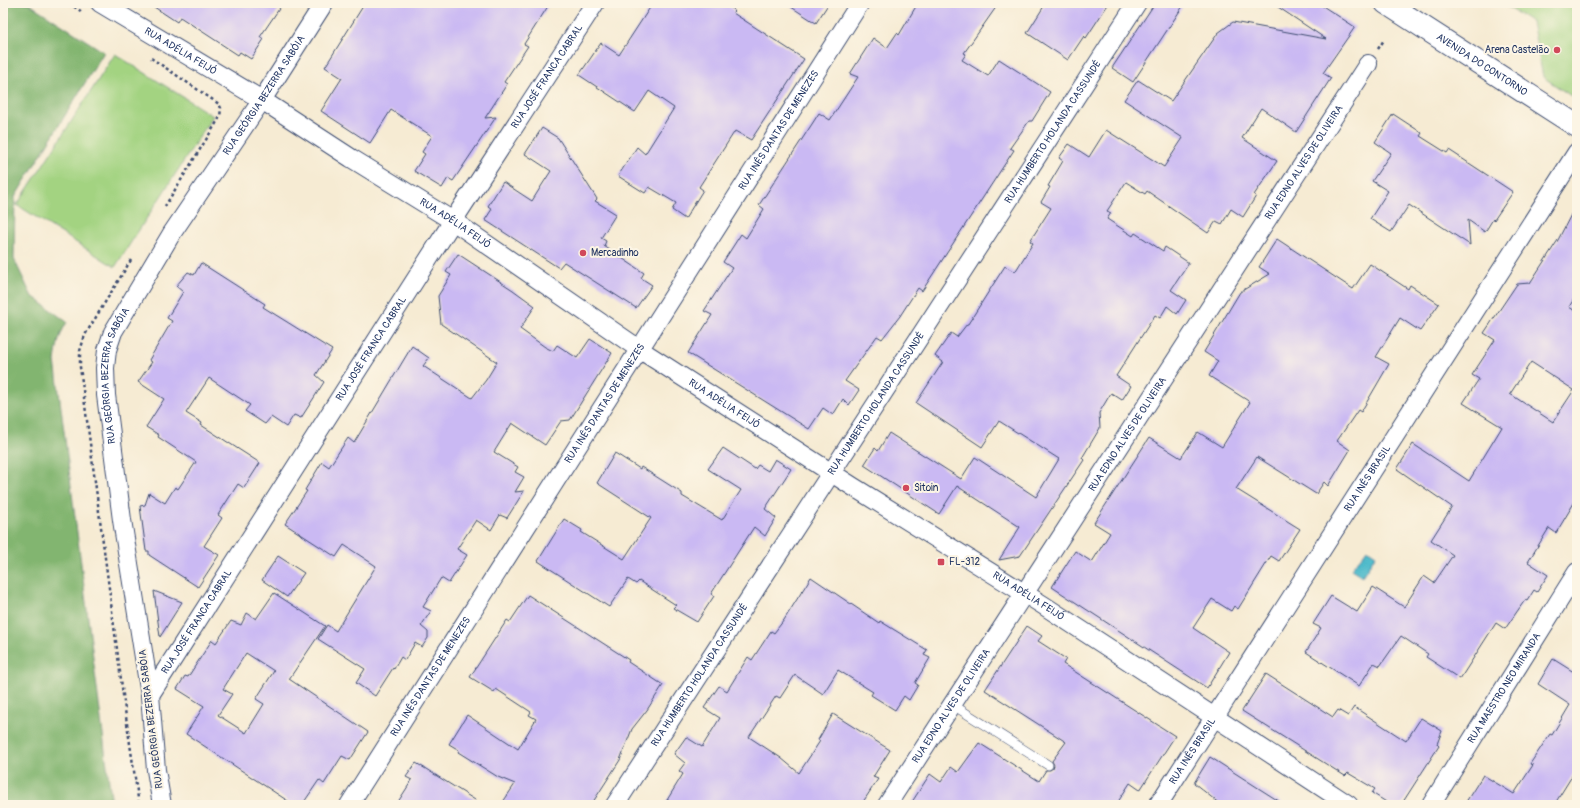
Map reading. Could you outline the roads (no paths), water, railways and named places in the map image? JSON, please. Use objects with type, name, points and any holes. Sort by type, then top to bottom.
[{"type":"street","name":"RUA GEÓRGIA BEZERRA SABÓIA","points":[[162,805],[156,770],[150,695],[122,520],[106,395],[106,350],[113,332],[172,233],[262,100],[324,3]]},
{"type":"street","name":"RUA JOSÉ FRANCA CABRAL","points":[[150,695],[594,3]]},
{"type":"street","name":"RUA INÊS DANTAS DE MENEZES","points":[[349,805],[860,3]]},
{"type":"street","name":"RUA HUMBERTO HOLANDA CASSUNDÉ","points":[[615,805],[1137,3]]},
{"type":"street","name":"AVENIDA DO CONTORNO","points":[[1386,3],[1577,126]]},
{"type":"street","name":"RUA ADÉLIA FEIJÓ","points":[[94,10],[262,100],[351,158],[453,221],[639,349],[1025,594],[1348,805]]},
{"type":"street","name":"RUA EDNO ALVES DE OLIVEIRA","points":[[887,805],[953,706],[1368,64]]},
{"type":"street","name":"RUA INÊS BRASIL","points":[[1158,805],[1577,152]]},
{"type":"street","name":"RUA MAESTRO NEO MIRANDA","points":[[1431,805],[1577,572]]},
{"type":"lane","points":[[953,706],[1048,765]]},
{"type":"water","points":[[1367,549],[1376,555],[1362,576],[1351,569]]},
{"type":"place","name":"Arena Castelão","points":[[1557,50]]},
{"type":"place","name":"Mercadinho","points":[[583,253]]},
{"type":"place","name":"Sitoin","points":[[906,488]]},
{"type":"place","name":"FL-312","points":[[941,562]]}]
